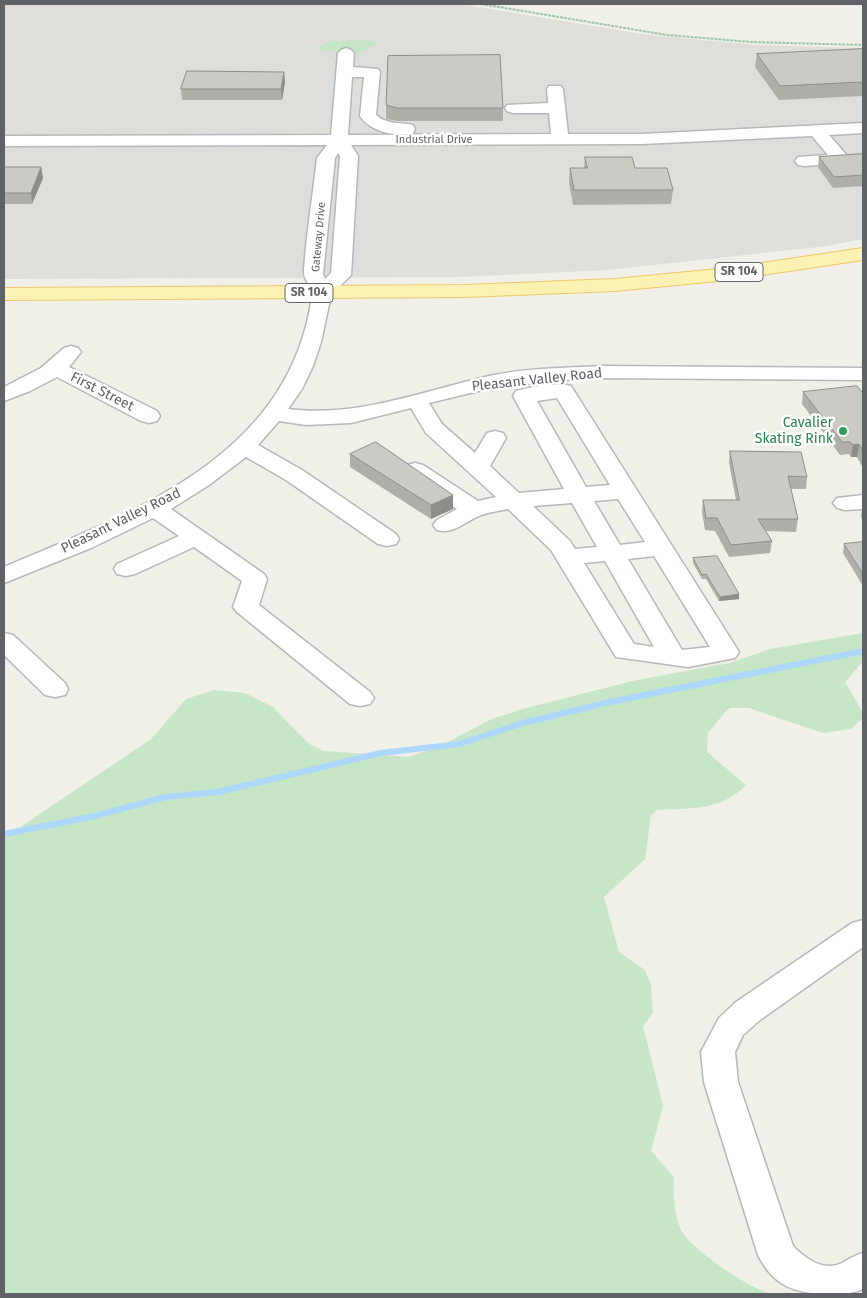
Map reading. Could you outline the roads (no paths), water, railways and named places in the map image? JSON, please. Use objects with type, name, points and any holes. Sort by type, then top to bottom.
[{"type":"main road","name":"SR 104","points":[[4,294],[465,291],[615,285],[728,274],[863,254]]},
{"type":"street","name":"Gateway Drive","points":[[339,140],[349,156],[341,275],[322,293],[314,274],[314,264],[326,158],[339,140],[346,53]]},
{"type":"street","points":[[345,72],[372,72],[368,116],[379,126],[390,129],[450,130],[452,140]]},
{"type":"street","points":[[554,89],[560,140]]},
{"type":"street","points":[[512,108],[555,108]]},
{"type":"street","name":"Industrial Drive","points":[[4,141],[560,140],[686,138],[863,128]]},
{"type":"street","points":[[804,161],[849,158],[817,132]]},
{"type":"street","name":"Pleasant Valley Road","points":[[4,576],[155,508],[196,483],[244,446],[274,414],[291,389],[305,360],[322,293]]},
{"type":"street","points":[[4,395],[38,381],[55,369],[70,352]]},
{"type":"street","name":"First Street","points":[[55,369],[149,416]]},
{"type":"street","name":"Pleasant Valley Road","points":[[274,414],[306,418],[351,416],[491,382],[563,374],[602,372],[863,374]]},
{"type":"street","points":[[417,401],[434,428],[561,546],[625,650],[688,659],[726,652],[563,391],[524,396],[672,656]]},
{"type":"street","points":[[478,467],[494,438]]},
{"type":"street","points":[[244,446],[294,475],[388,539]]},
{"type":"street","points":[[394,456],[474,510]]},
{"type":"street","points":[[445,525],[474,510],[512,501],[626,491]]},
{"type":"street","points":[[155,508],[255,579],[246,607],[360,698]]},
{"type":"street","points":[[126,569],[196,537]]},
{"type":"street","points":[[568,557],[661,548]]},
{"type":"street","points":[[4,641],[55,689]]},
{"type":"street","points":[[863,931],[748,1011],[731,1027],[718,1052],[721,1082],[777,1255],[795,1272],[814,1281],[836,1282],[857,1274],[863,1269]]},
{"type":"waterway","points":[[4,834],[95,816],[165,797],[218,792],[381,753],[459,744],[523,723],[610,702],[863,651]]},
{"type":"place","name":"Cavalier Skating Rink","points":[[843,431]]}]
